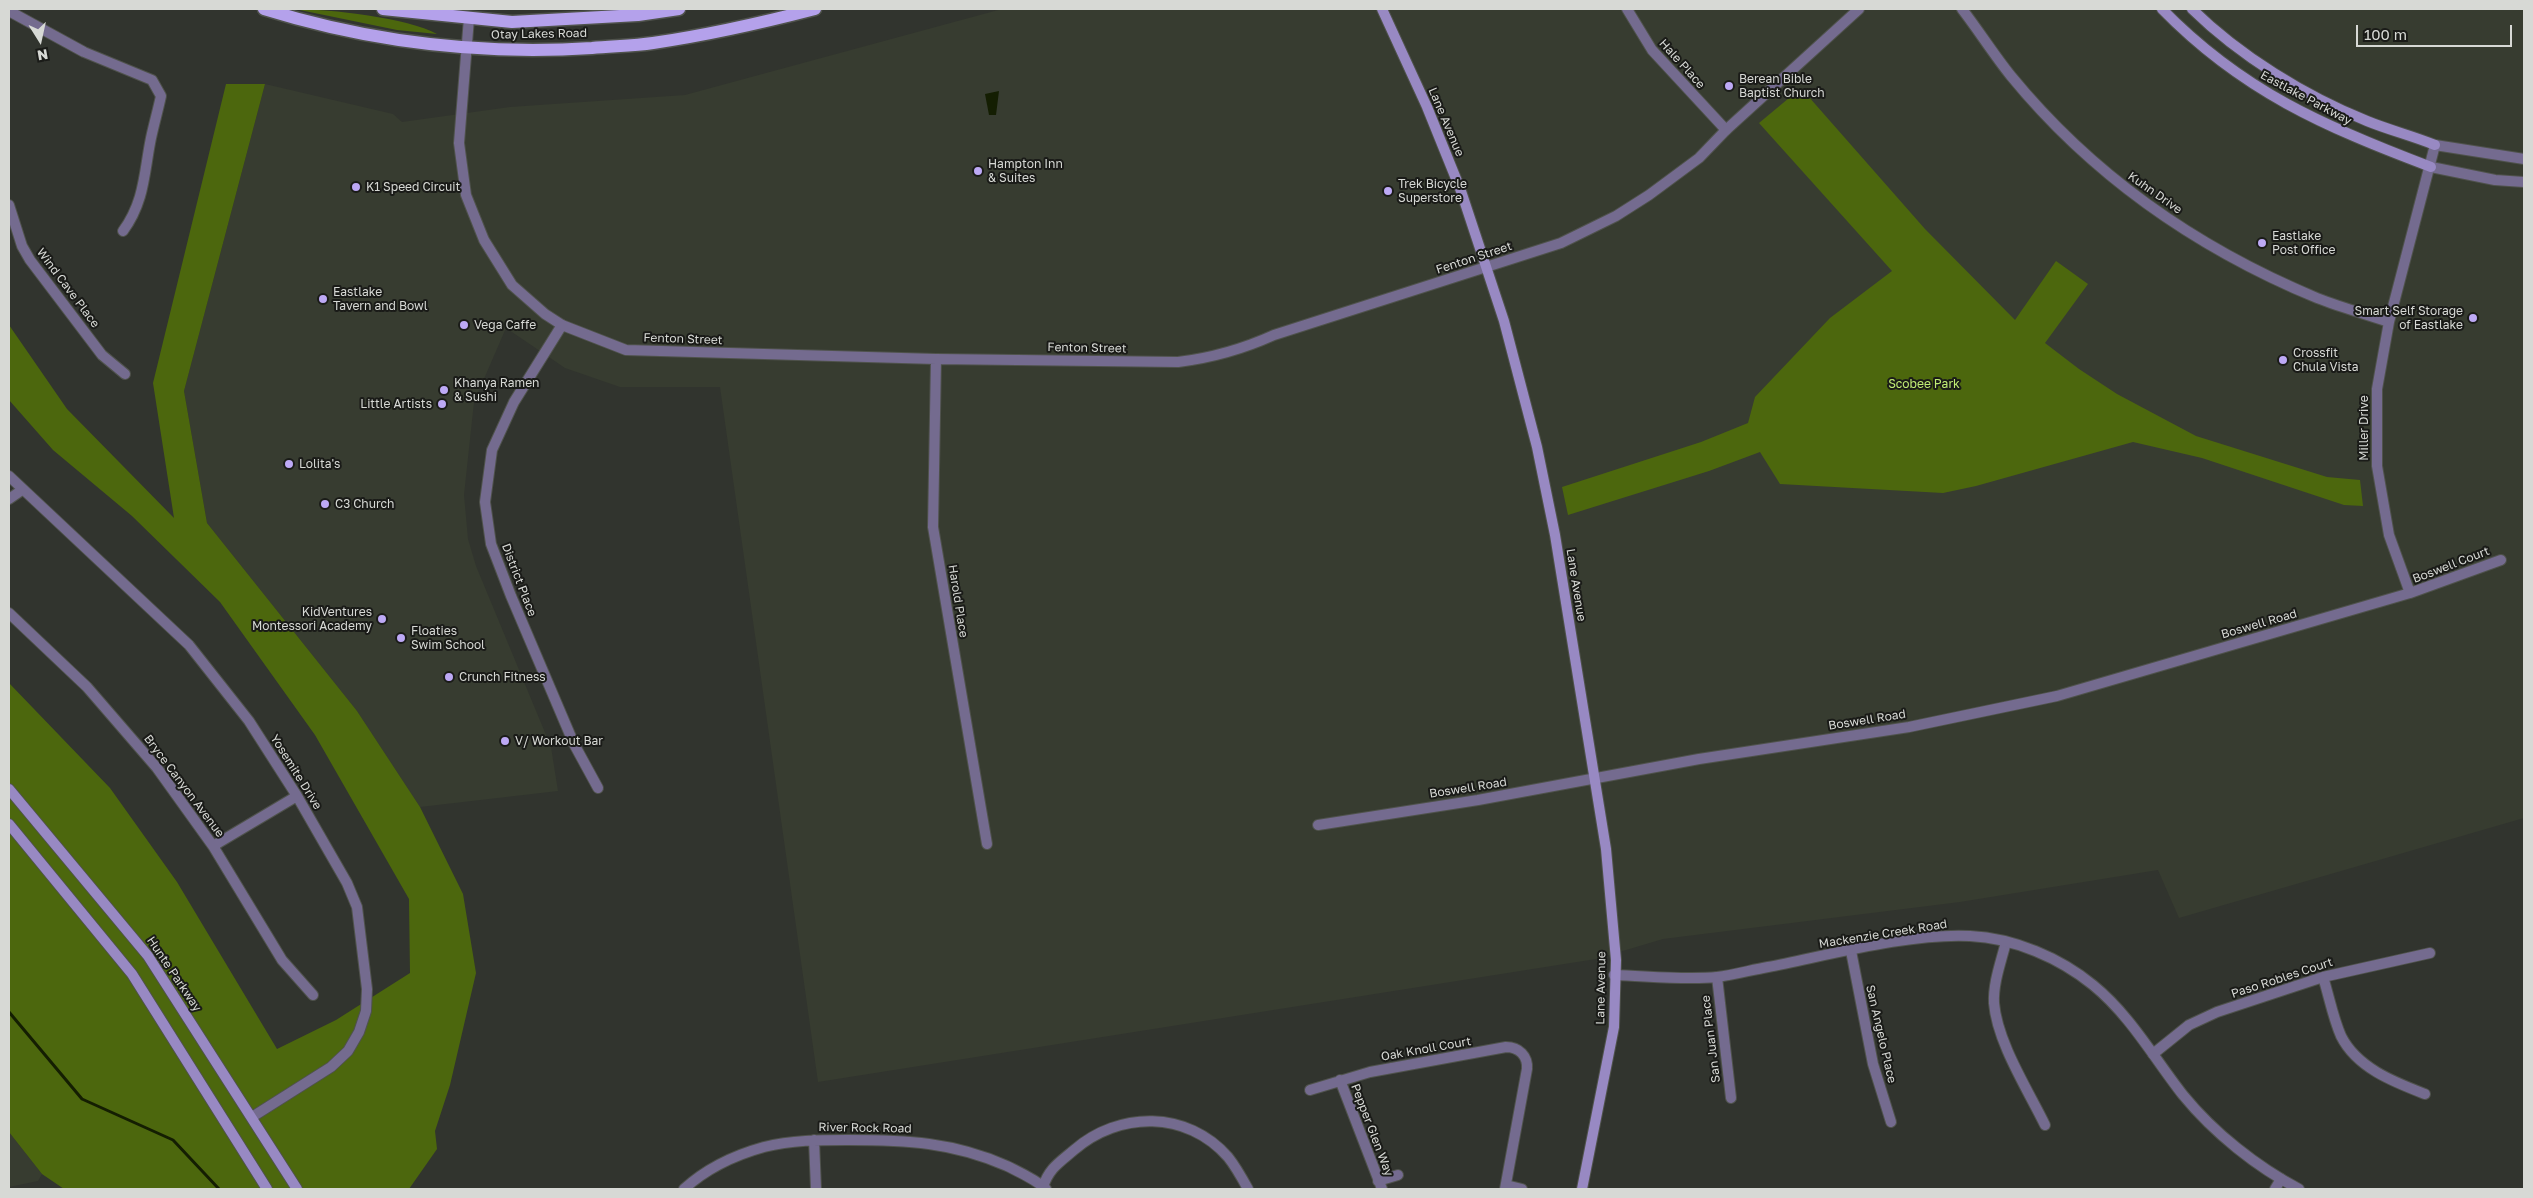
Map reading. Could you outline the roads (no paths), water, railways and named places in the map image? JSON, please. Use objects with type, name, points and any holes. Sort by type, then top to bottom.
[{"type":"main road","name":"Otay Lakes Road","points":[[264,9],[292,18],[383,38],[465,48],[556,50],[650,44],[738,28],[815,9]]},
{"type":"main road","name":"Otay Lakes Road","points":[[383,9],[512,22],[638,15],[679,9]]},
{"type":"main road","name":"Lane Avenue","points":[[1382,9],[1427,107],[1461,191],[1504,321],[1544,479],[1606,849],[1616,960],[1614,975],[1614,1027],[1582,1189]]},
{"type":"main road","name":"Eastlake Parkway","points":[[2162,9],[2188,36],[2211,55],[2268,95],[2343,133],[2431,167]]},
{"type":"main road","name":"Eastlake Parkway","points":[[2192,9],[2263,65],[2316,99],[2368,122],[2436,144]]},
{"type":"main road","name":"Hunte Parkway","points":[[9,789],[148,956],[297,1189]]},
{"type":"main road","points":[[9,824],[132,974],[268,1189]]},
{"type":"street","name":"Hale Place","points":[[1627,9],[1652,50],[1726,130]]},
{"type":"street","name":"Fenton Street","points":[[468,18],[459,152],[462,179],[471,211],[484,240],[512,284],[545,314],[562,325],[626,350],[936,359],[1178,362],[1201,360],[1252,345],[1283,332],[1486,268],[1561,243],[1616,216],[1693,163],[1726,130],[1859,9]]},
{"type":"street","name":"Kuhn Drive","points":[[1962,9],[2010,75],[2065,135],[2121,186],[2150,207],[2230,257],[2319,298],[2388,322]]},
{"type":"street","points":[[9,12],[84,52],[152,80],[161,96],[151,138],[144,187],[130,221],[123,231]]},
{"type":"street","name":"Miller Drive","points":[[2410,593],[2389,535],[2377,466],[2377,389],[2388,322],[2436,144]]},
{"type":"street","points":[[2436,144],[2524,159]]},
{"type":"street","points":[[2431,167],[2495,180],[2524,182]]},
{"type":"street","name":"Wind Cave Place","points":[[9,205],[22,246],[30,260],[102,355],[125,374]]},
{"type":"street","name":"District Place","points":[[562,325],[514,402],[492,450],[485,502],[491,544],[511,596],[574,744],[598,788]]},
{"type":"street","name":"Harold Place","points":[[936,359],[933,527],[987,844]]},
{"type":"street","name":"Yosemite Drive","points":[[9,476],[155,611],[189,645],[249,721],[347,883],[357,908],[367,989],[366,1011],[356,1037],[340,1060],[252,1117]]},
{"type":"street","points":[[9,498],[22,490]]},
{"type":"street","name":"Boswell Court","points":[[2410,593],[2500,560]]},
{"type":"street","name":"Boswell Road","points":[[1318,825],[1594,779],[1699,759],[1909,727],[2057,696],[2410,593]]},
{"type":"street","name":"Bryce Canyon Avenue","points":[[9,613],[87,687],[157,768],[213,846],[282,960],[313,995]]},
{"type":"street","points":[[213,846],[296,796]]},
{"type":"street","name":"Mackenzie Creek Road","points":[[1614,975],[1717,977],[1851,950],[1949,936],[1973,936],[2006,942],[2046,955],[2092,984],[2109,1000],[2185,1097],[2220,1132],[2250,1158],[2299,1189]]},
{"type":"street","points":[[2006,942],[1995,990],[1994,1005],[2003,1038],[2045,1125]]},
{"type":"street","name":"San Angelo Place","points":[[1851,950],[1873,1064],[1891,1122]]},
{"type":"street","name":"Paso Robles Court","points":[[2153,1054],[2190,1025],[2217,1012],[2323,977],[2430,953]]},
{"type":"street","name":"San Juan Place","points":[[1717,977],[1731,1098]]},
{"type":"street","points":[[2323,977],[2340,1034],[2346,1045],[2368,1067],[2424,1094]]},
{"type":"street","name":"Oak Knoll Court","points":[[1310,1090],[1340,1080],[1506,1047],[1518,1050],[1524,1056],[1527,1064],[1505,1187]]},
{"type":"street","name":"Pepper Glen Way","points":[[1340,1080],[1380,1185]]},
{"type":"street","points":[[1045,1188],[1047,1173],[1092,1136],[1114,1126],[1145,1121],[1179,1126],[1206,1138],[1227,1156],[1248,1189]]},
{"type":"street","points":[[814,1140],[816,1189]]},
{"type":"street","name":"River Rock Road","points":[[684,1189],[711,1169],[736,1156],[774,1145],[814,1140],[908,1140],[947,1146],[998,1162],[1026,1175],[1045,1188]]},
{"type":"street","points":[[1380,1185],[1398,1175]]},
{"type":"street","points":[[2276,1189],[2281,1179]]},
{"type":"street","points":[[1505,1187],[1522,1189]]},
{"type":"waterway","points":[[9,1012],[82,1099],[173,1140],[219,1189]]},
{"type":"place","name":"Berean Bible Baptist Church","points":[[1729,86]]},
{"type":"place","name":"Hampton Inn & Suites","points":[[978,171]]},
{"type":"place","name":"K1 Speed Circuit","points":[[356,187]]},
{"type":"place","name":"Trek Bicycle Superstore","points":[[1388,191]]},
{"type":"place","name":"Eastlake Post Office","points":[[2262,243]]},
{"type":"place","name":"Eastlake Tavern and Bowl","points":[[323,299]]},
{"type":"place","name":"Smart Self Storage of Eastlake","points":[[2473,318]]},
{"type":"place","name":"Vega Caffe","points":[[464,325]]},
{"type":"place","name":"Crossfit Chula Vista","points":[[2283,360]]},
{"type":"place","name":"Khanya Ramen & Sushi","points":[[444,390]]},
{"type":"place","name":"Little Artists","points":[[442,404]]},
{"type":"place","name":"Lolita's","points":[[289,464]]},
{"type":"place","name":"C3 Church","points":[[325,504]]},
{"type":"place","name":"KidVentures Montessori Academy","points":[[382,619]]},
{"type":"place","name":"Floaties Swim School","points":[[401,638]]},
{"type":"place","name":"Crunch Fitness","points":[[449,677]]},
{"type":"place","name":"V/ Workout Bar","points":[[505,741]]},
{"type":"park label","name":"Scobee Park","points":[[1924,384]]}]
